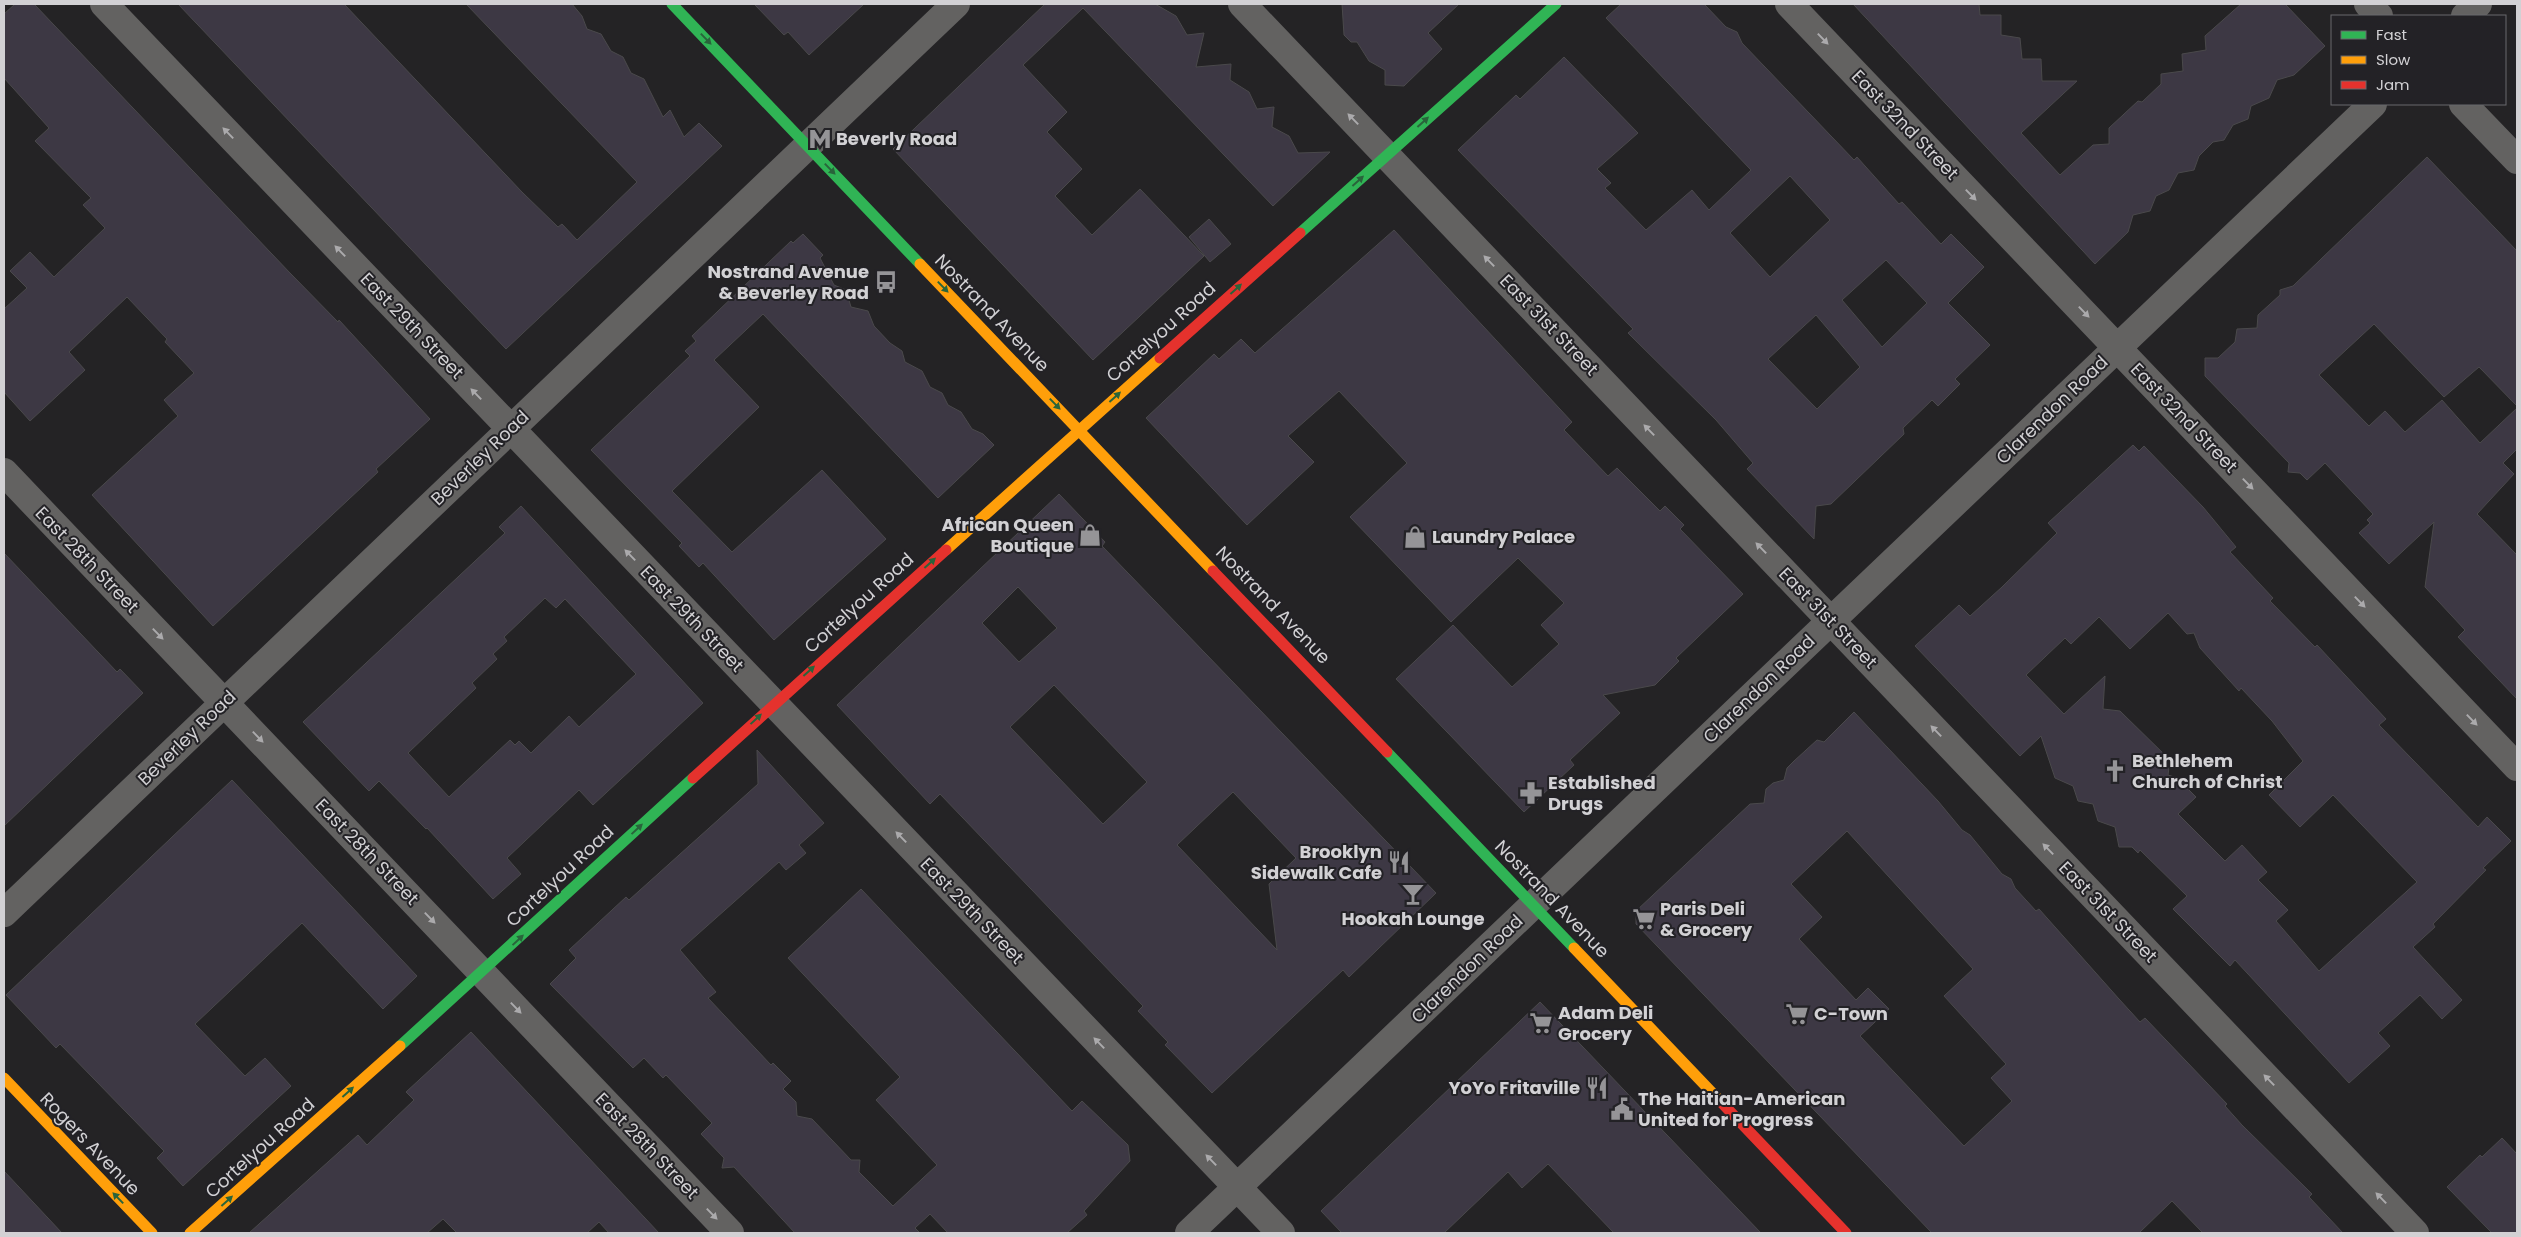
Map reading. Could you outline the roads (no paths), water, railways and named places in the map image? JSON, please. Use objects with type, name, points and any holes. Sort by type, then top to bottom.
[{"type":"main road","name":"Nostrand Avenue","points":[[672,4],[1846,1233]]},
{"type":"main road","name":"Cortelyou Road","points":[[190,1233],[482,973],[773,704],[1078,429],[1556,4]]},
{"type":"main road","name":"Rogers Avenue","points":[[4,1078],[152,1233]]},
{"type":"street","name":"East 29th Street","points":[[104,4],[1281,1233]]},
{"type":"street","name":"Beverley Road","points":[[4,913],[956,4]]},
{"type":"street","name":"East 31st Street","points":[[1242,4],[2414,1233]]},
{"type":"street","name":"East 32nd Street","points":[[1789,4],[2517,767]]},
{"type":"street","points":[[2368,4],[2379,15]]},
{"type":"street","points":[[2465,15],[2478,4]]},
{"type":"street","name":"Clarendon Road","points":[[1189,1233],[2372,105]]},
{"type":"street","points":[[2464,105],[2517,160]]},
{"type":"street","name":"East 28th Street","points":[[4,472],[730,1233]]},
{"type":"place","name":"Beverly Road","points":[[820,139]]},
{"type":"place","name":"Nostrand Avenue & Beverley Road","points":[[886,282]]},
{"type":"place","name":"African Queen Boutique","points":[[1090,535]]},
{"type":"place","name":"Laundry Palace","points":[[1415,537]]},
{"type":"place","name":"Bethlehem Church of Christ","points":[[2115,771]]},
{"type":"place","name":"Established Drugs","points":[[1531,793]]},
{"type":"place","name":"Brooklyn Sidewalk Cafe","points":[[1399,862]]},
{"type":"place","name":"Hookah Lounge","points":[[1413,894]]},
{"type":"place","name":"Paris Deli & Grocery","points":[[1644,919]]},
{"type":"place","name":"C-Town","points":[[1797,1014]]},
{"type":"place","name":"Adam Deli Grocery","points":[[1541,1023]]},
{"type":"place","name":"YoYo Fritaville","points":[[1597,1088]]},
{"type":"place","name":"The Haitian-American United for Progress","points":[[1622,1109]]}]
